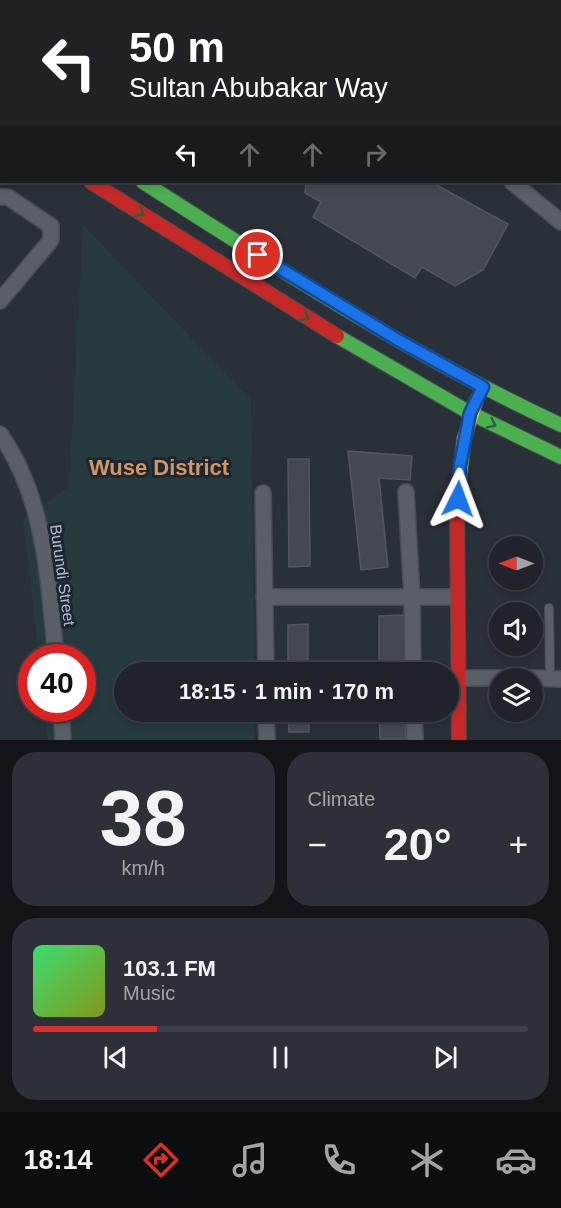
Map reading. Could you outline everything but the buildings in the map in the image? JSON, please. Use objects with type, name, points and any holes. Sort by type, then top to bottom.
[{"type":"main road","points":[[93,183],[297,312],[470,413],[561,457]]},
{"type":"main road","points":[[145,183],[358,316],[483,387],[561,425]]},
{"type":"main road","points":[[459,662],[457,516],[460,465],[470,413],[483,387]]},
{"type":"main road","points":[[459,722],[459,740]]},
{"type":"street","points":[[513,183],[561,222]]},
{"type":"street","points":[[0,197],[8,197],[51,226],[51,240],[0,301]]},
{"type":"street","name":"Burundi Street","points":[[0,434],[11,450],[32,495],[45,551],[55,644]]},
{"type":"street","points":[[406,492],[413,662]]},
{"type":"street","points":[[263,493],[266,662]]},
{"type":"street","points":[[264,597],[457,597]]},
{"type":"street","points":[[459,678],[489,678]]},
{"type":"street","points":[[62,722],[63,740]]},
{"type":"street","points":[[266,722],[267,740]]},
{"type":"street","points":[[414,722],[415,740]]},
{"type":"lane","points":[[549,608],[556,679]]},
{"type":"green space","points":[[83,225],[251,400],[254,662],[114,662],[114,722],[254,722],[254,740],[48,740],[46,722],[96,722],[96,644],[37,644],[23,519],[69,487]]},
{"type":"traffic: fast","points":[[145,183],[348,311],[453,371],[561,425]]},
{"type":"traffic: fast","points":[[337,336],[470,413],[561,457]]},
{"type":"traffic: slow","points":[[457,502],[464,439],[476,401]]},
{"type":"traffic: jam","points":[[93,183],[337,336]]},
{"type":"traffic: jam","points":[[457,502],[459,740]]},
{"type":"district","name":"Wuse District","points":[[159,467]]},
{"type":"route","points":[[258,255],[398,340],[483,387],[470,413],[460,465],[458,499]]}]
